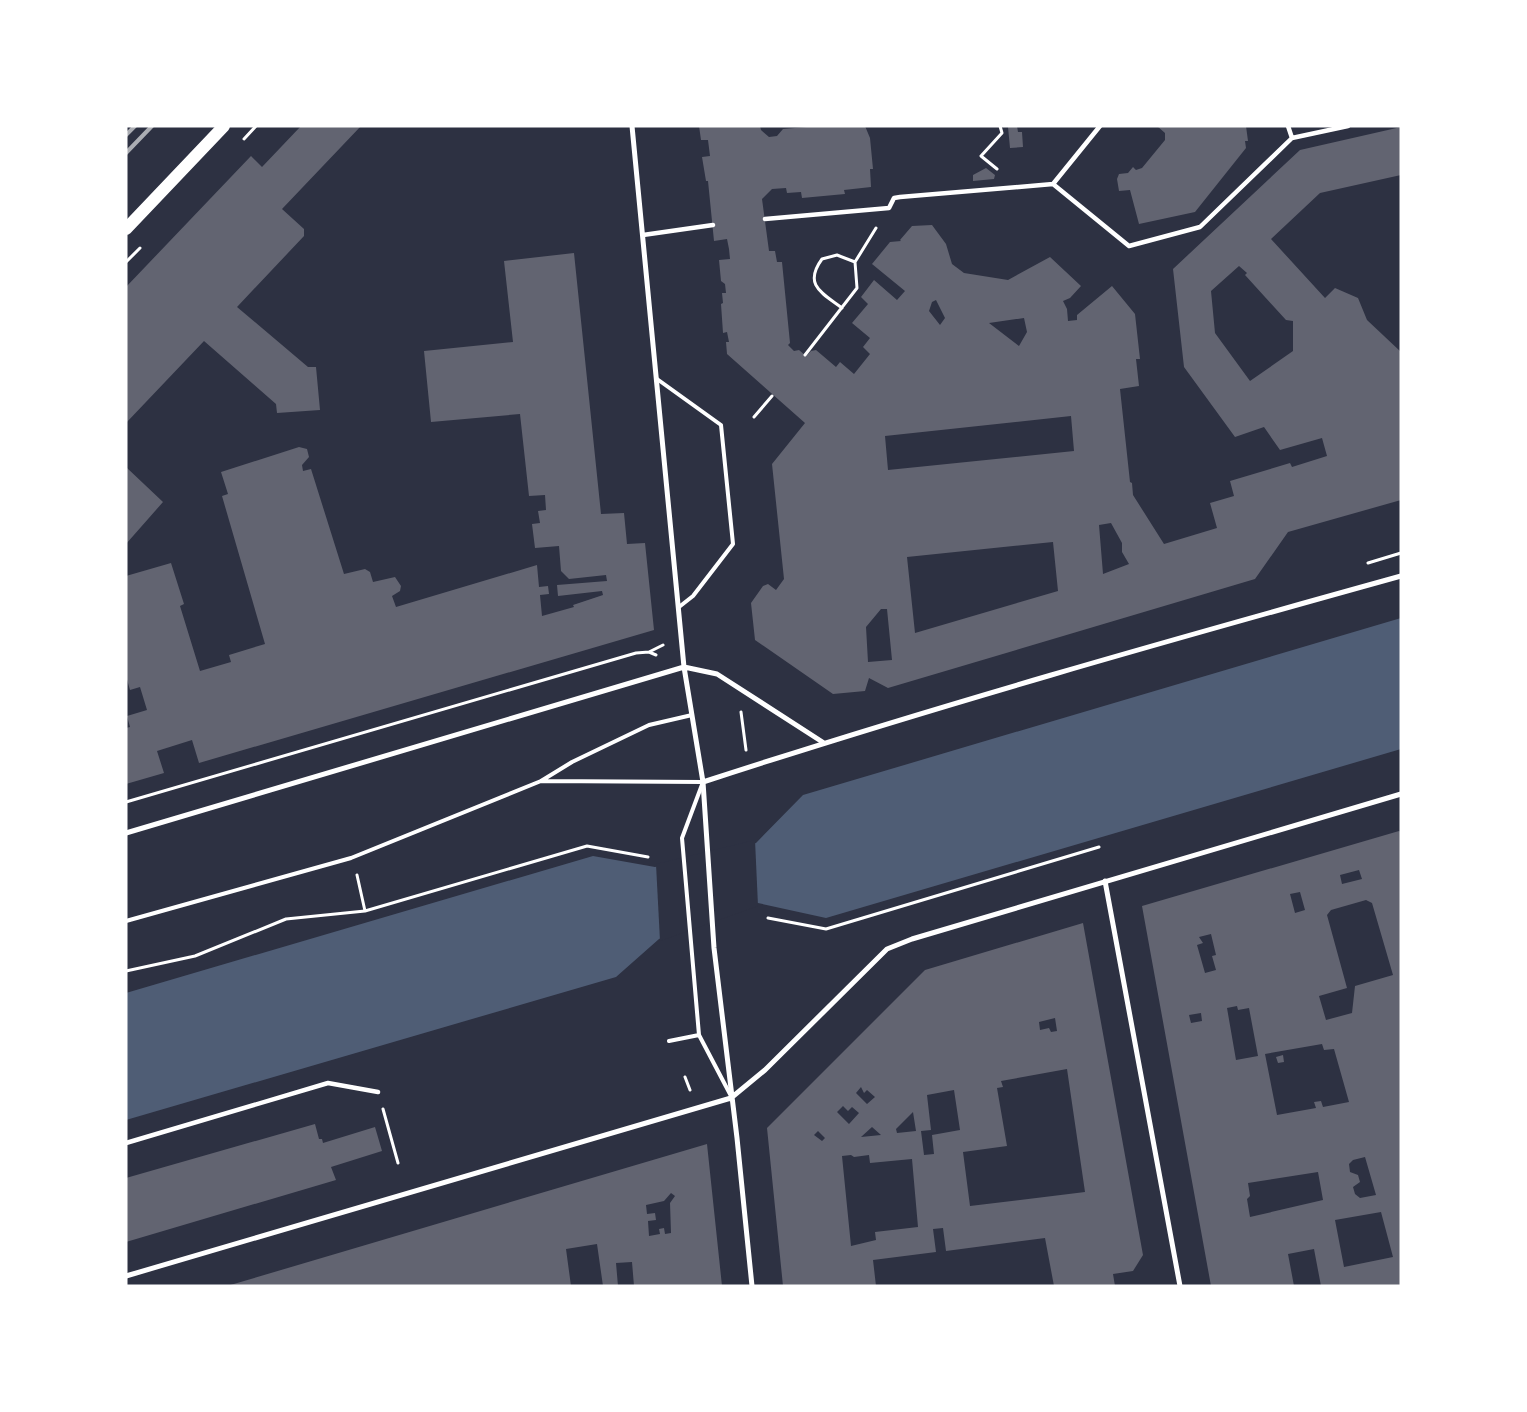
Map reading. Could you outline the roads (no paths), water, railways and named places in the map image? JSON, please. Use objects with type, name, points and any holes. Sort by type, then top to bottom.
[{"type":"main road","points":[[126,229],[224,126]]},
{"type":"street","points":[[632,126],[684,666],[702,782],[715,942],[752,1286]]},
{"type":"street","points":[[1053,184],[1100,126]]},
{"type":"street","points":[[1288,126],[1292,138]]},
{"type":"street","points":[[765,219],[889,208],[894,198],[1053,184],[1129,246],[1200,227],[1292,138],[1348,126]]},
{"type":"street","points":[[643,235],[713,225]]},
{"type":"street","points":[[702,782],[1112,656],[1401,576]]},
{"type":"street","points":[[126,833],[684,666],[717,674],[824,743]]},
{"type":"street","points":[[126,1276],[731,1098],[772,1063],[887,950],[912,939],[1401,794]]},
{"type":"street","points":[[1105,881],[1180,1286]]},
{"type":"street","points":[[126,1143],[328,1083],[378,1092]]},
{"type":"lane","points":[[656,379],[721,425],[733,544],[693,596],[679,607]]},
{"type":"lane","points":[[126,921],[351,858],[541,781],[572,762],[649,725],[692,716]]},
{"type":"lane","points":[[541,781],[702,782],[682,838],[699,1035],[731,1098]]},
{"type":"lane","points":[[669,1041],[699,1035]]},
{"type":"water","points":[[1401,618],[1401,749],[826,918],[758,903],[659,939],[616,977],[126,1120],[126,993],[593,856],[655,867],[756,843],[803,795]]},
{"type":"railway","points":[[126,135],[135,126]]},
{"type":"railway","points":[[126,153],[152,126]]}]
